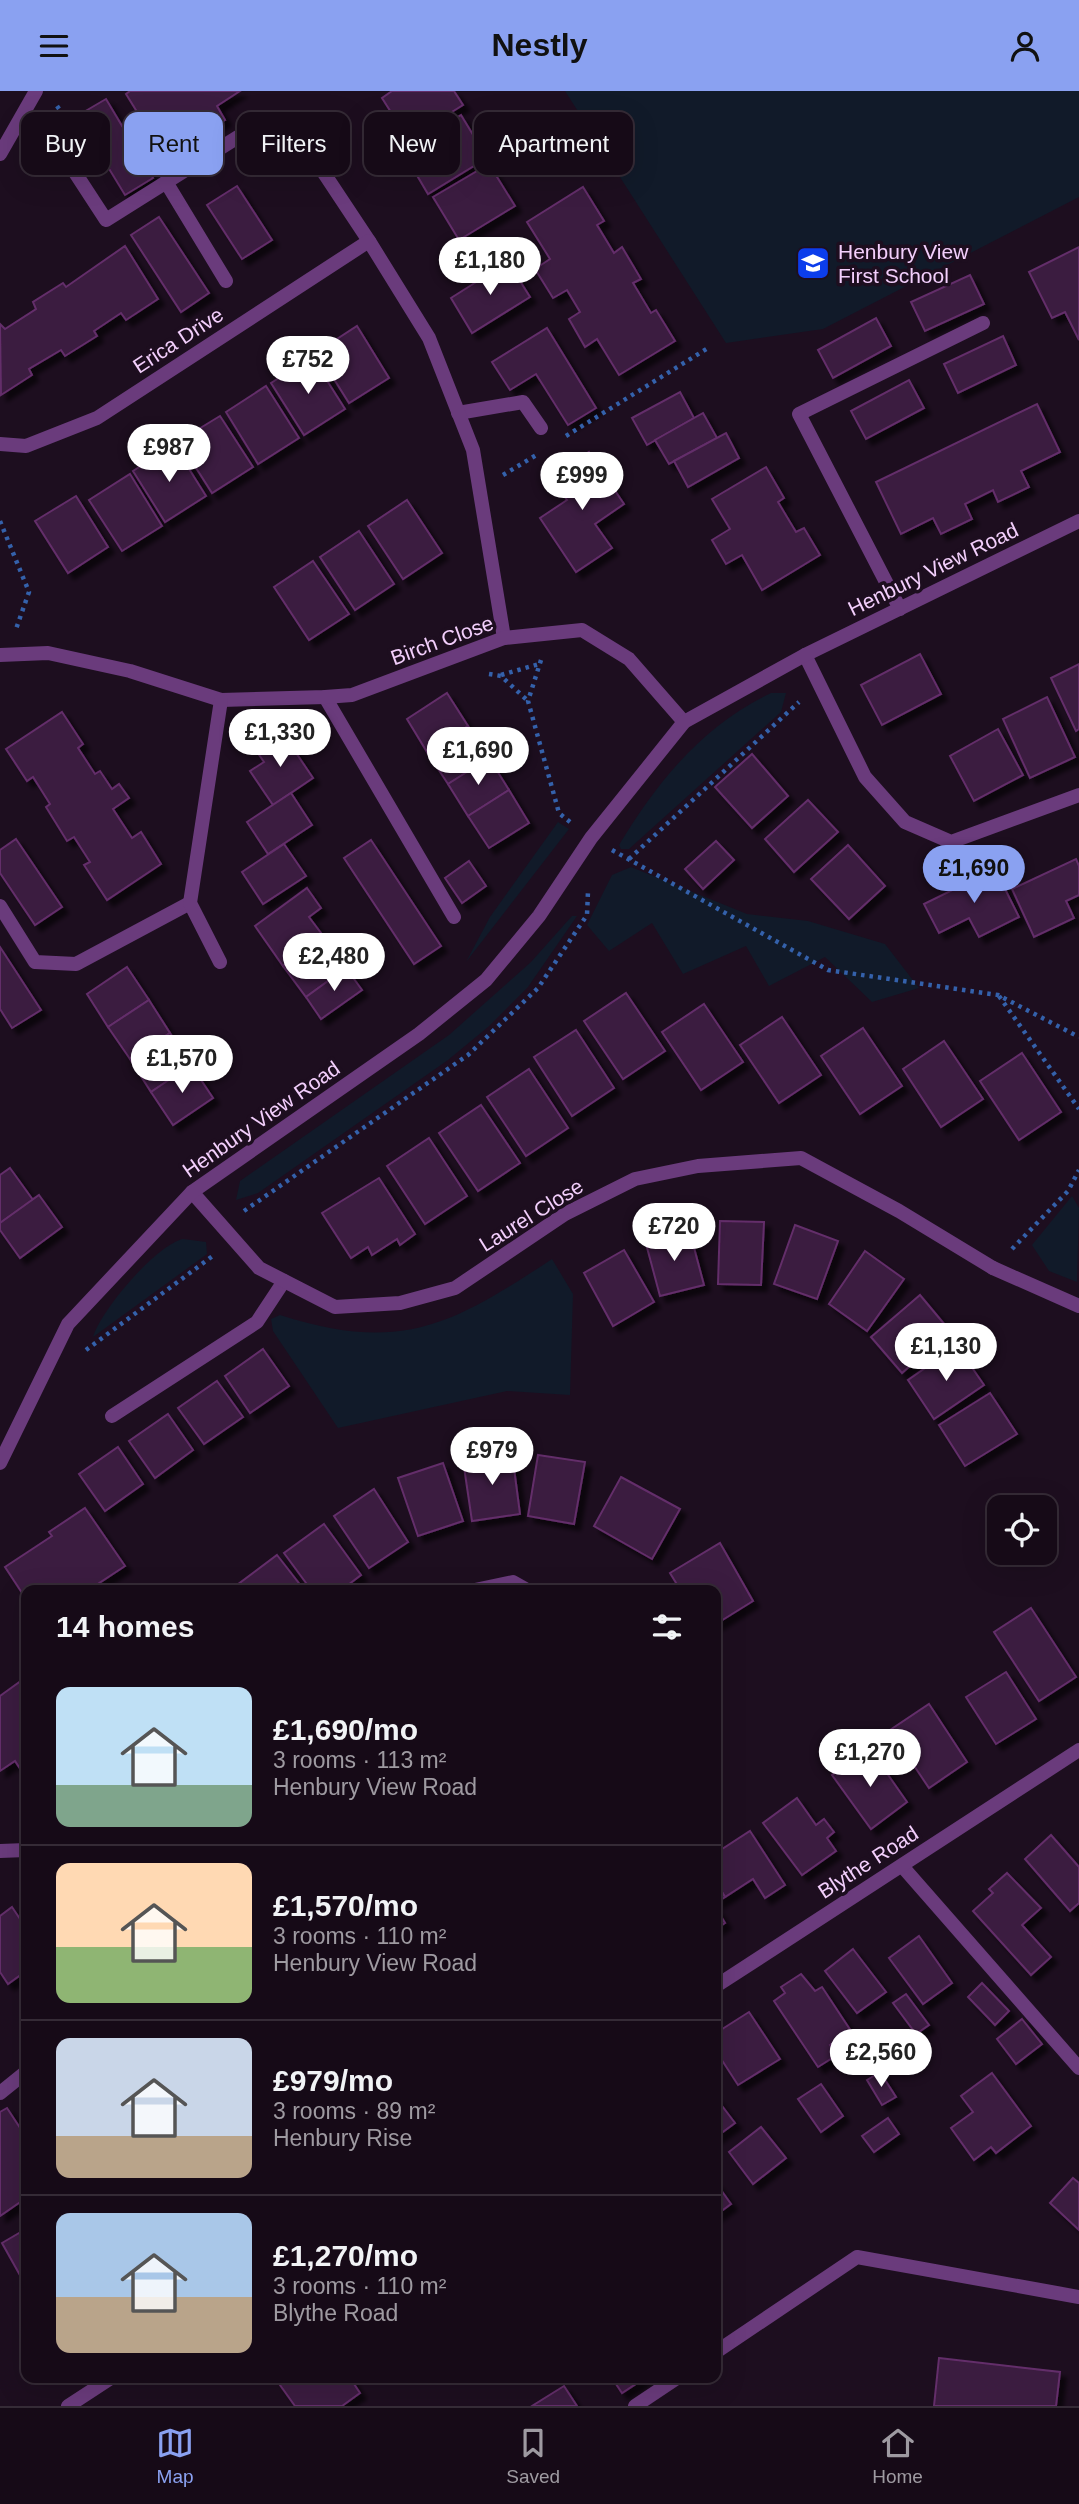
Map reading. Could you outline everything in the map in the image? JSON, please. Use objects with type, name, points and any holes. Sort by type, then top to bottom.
[{"type":"street","points":[[0,154],[36,91]]},
{"type":"street","points":[[77,175],[106,220],[238,137],[310,152],[429,338],[473,450],[504,638]]},
{"type":"street","points":[[166,182],[226,281]]},
{"type":"street","name":"Erica Drive","points":[[0,444],[26,446],[97,418],[369,241]]},
{"type":"street","points":[[900,609],[799,414],[983,323]]},
{"type":"street","points":[[458,413],[523,402],[541,428]]},
{"type":"street","name":"Henbury View Road","points":[[0,1463],[68,1324],[192,1192],[419,1034],[486,980],[539,916],[591,838],[684,722],[805,655],[1079,521]]},
{"type":"street","name":"Birch Close","points":[[4,654],[48,653],[130,671],[221,700],[325,697],[352,695],[504,638],[582,630],[629,659],[684,722]]},
{"type":"street","points":[[805,655],[865,777],[905,822],[951,842],[1079,795]]},
{"type":"street","points":[[325,697],[454,917]]},
{"type":"street","points":[[220,963],[190,903],[221,700]]},
{"type":"street","points":[[0,907],[35,962],[76,964],[190,903]]},
{"type":"street","name":"Laurel Close","points":[[192,1192],[259,1268],[335,1307],[400,1303],[455,1288],[565,1214],[635,1179],[698,1167],[801,1158],[899,1211],[993,1268],[1079,1306]]},
{"type":"street","points":[[112,1416],[257,1322],[285,1281]]},
{"type":"street","points":[[499,1585],[513,1582],[518,1585]]},
{"type":"street","name":"Blythe Road","points":[[721,1983],[1079,1750]]},
{"type":"street","points":[[0,1851],[21,1850]]},
{"type":"street","points":[[902,1865],[1079,2068]]},
{"type":"street","points":[[0,2093],[21,2076]]},
{"type":"street","points":[[721,2349],[857,2257],[1079,2297]]},
{"type":"street","points":[[68,2406],[103,2383]]},
{"type":"street","points":[[635,2406],[670,2383]]},
{"type":"path","points":[[53,100],[61,112]]},
{"type":"path","points":[[559,440],[708,348]]},
{"type":"path","points":[[479,490],[548,447]]},
{"type":"path","points":[[0,521],[29,592],[4,654]]},
{"type":"path","points":[[556,633],[539,664],[528,701],[559,813],[591,838],[828,970],[998,995],[1079,1037]]},
{"type":"path","points":[[501,676],[539,664]]},
{"type":"path","points":[[629,859],[791,711],[817,680]]},
{"type":"path","points":[[998,995],[1079,1109]]},
{"type":"path","points":[[993,1268],[1068,1191],[1079,1170]]},
{"type":"path","points":[[48,1366],[76,1358],[234,1240]]},
{"type":"shaded area","name":"Henbury View First School","points":[[565,91],[1079,91],[1079,197],[823,329],[726,343],[619,175],[633,175],[633,112],[578,112]]},
{"type":"shaded area","points":[[771,693],[786,693],[781,712],[629,849],[621,849],[619,845],[649,799],[684,757],[724,721]]},
{"type":"shaded area","points":[[558,822],[569,829],[466,962],[490,917]]},
{"type":"shaded area","points":[[631,867],[747,914],[808,921],[885,944],[919,988],[872,1002],[825,957],[769,986],[746,946],[683,974],[652,923],[609,951],[587,925],[612,875]]},
{"type":"shaded area","points":[[572,916],[577,916],[528,987],[488,1027],[448,1060],[258,1193],[236,1200],[240,1181],[449,1035],[531,962]]},
{"type":"shaded area","points":[[1072,1196],[1079,1208],[1077,1282],[1049,1271],[1032,1245]]},
{"type":"shaded area","points":[[183,1239],[206,1242],[207,1254],[93,1337],[107,1311],[131,1280],[159,1253]]},
{"type":"shaded area","points":[[552,1259],[573,1294],[570,1395],[507,1391],[338,1428],[273,1331],[271,1319],[280,1315],[359,1332],[393,1332],[424,1326],[454,1316],[484,1301]]},
{"type":"building","points":[[130,91],[240,91],[217,106],[220,112],[137,112],[126,94]]},
{"type":"building","points":[[392,91],[454,91],[463,105],[452,112],[391,112],[382,98]]},
{"type":"building","points":[[106,99],[124,129],[124,175],[151,175],[153,178],[125,195],[110,170],[110,112],[84,112]]},
{"type":"building","points":[[460,116],[474,136],[474,166],[460,174]]},
{"type":"building","points":[[474,173],[474,175],[496,175],[515,206],[459,240],[433,197]]},
{"type":"building","points":[[417,175],[459,175],[428,194]]},
{"type":"building","points":[[237,186],[272,240],[242,259],[207,205]]},
{"type":"building","points":[[583,187],[604,221],[597,225],[614,253],[622,247],[641,279],[633,283],[651,313],[656,310],[675,341],[619,375],[597,339],[585,347],[569,319],[580,312],[567,290],[553,298],[535,269],[550,259],[527,222]]},
{"type":"building","points":[[159,217],[209,293],[181,312],[131,235]]},
{"type":"building","points":[[125,246],[158,299],[126,320],[121,313],[94,331],[97,336],[65,356],[61,350],[29,369],[32,375],[1,395],[0,324],[5,329],[36,309],[33,302],[63,283],[66,287]]},
{"type":"building","points":[[1079,247],[1079,340],[1065,312],[1052,318],[1029,272]]},
{"type":"building","points":[[508,262],[530,297],[472,333],[451,298]]},
{"type":"building","points":[[970,275],[984,304],[925,331],[911,302]]},
{"type":"building","points":[[876,318],[891,346],[833,378],[818,350]]},
{"type":"building","points":[[357,326],[389,378],[349,403],[317,352]]},
{"type":"building","points":[[547,328],[596,408],[568,425],[536,374],[510,390],[492,362]]},
{"type":"building","points":[[1003,336],[1016,365],[958,393],[944,364]]},
{"type":"building","points":[[312,357],[345,409],[304,435],[271,383]]},
{"type":"building","points":[[909,380],[924,408],[866,439],[851,411]]},
{"type":"building","points":[[266,386],[299,438],[258,464],[226,412]]},
{"type":"building","points":[[680,392],[694,418],[647,445],[632,418]]},
{"type":"building","points":[[1037,404],[1060,452],[1021,471],[1029,487],[998,502],[993,490],[965,504],[972,519],[941,534],[933,518],[901,534],[876,482]]},
{"type":"building","points":[[703,413],[717,438],[669,464],[655,440]]},
{"type":"building","points":[[220,416],[253,467],[212,493],[179,441]]},
{"type":"building","points":[[726,433],[739,458],[688,487],[674,461]]},
{"type":"building","points":[[174,445],[206,496],[165,522],[133,471]]},
{"type":"building","points":[[589,452],[624,504],[595,524],[612,548],[576,572],[540,518],[567,500],[551,477]]},
{"type":"building","points":[[766,467],[784,498],[778,502],[796,532],[804,528],[820,555],[762,590],[742,555],[726,564],[712,540],[730,529],[712,499]]},
{"type":"building","points":[[130,474],[162,526],[122,551],[89,500]]},
{"type":"building","points":[[76,496],[108,547],[68,573],[35,521]]},
{"type":"building","points":[[407,500],[442,553],[403,579],[368,526]]},
{"type":"building","points":[[359,531],[394,584],[355,610],[320,557]]},
{"type":"building","points":[[313,561],[349,614],[309,640],[274,587]]},
{"type":"building","points":[[920,654],[941,694],[882,725],[861,685]]},
{"type":"building","points":[[1079,664],[1079,729],[1076,731],[1051,678]]},
{"type":"building","points":[[447,693],[468,726],[427,752],[407,719]]},
{"type":"building","points":[[1047,697],[1075,757],[1030,778],[1003,719]]},
{"type":"building","points":[[62,712],[83,744],[78,748],[95,774],[100,771],[112,789],[119,784],[129,798],[113,809],[132,838],[141,832],[161,864],[107,900],[84,865],[90,862],[74,837],[67,841],[46,807],[50,804],[33,777],[27,781],[6,749]]},
{"type":"building","points":[[468,726],[489,758],[448,784],[427,752]]},
{"type":"building","points":[[998,729],[1023,775],[974,801],[950,756]]},
{"type":"building","points":[[282,732],[313,778],[273,805],[250,771],[264,762],[255,749]]},
{"type":"building","points":[[752,754],[788,796],[752,828],[715,787]]},
{"type":"building","points":[[489,758],[509,790],[468,816],[448,784]]},
{"type":"building","points":[[509,790],[529,823],[489,848],[468,816]]},
{"type":"building","points":[[291,793],[312,825],[268,854],[247,822]]},
{"type":"building","points":[[808,800],[838,832],[794,872],[765,839]]},
{"type":"building","points":[[16,839],[62,907],[35,925],[0,873],[0,850]]},
{"type":"building","points":[[371,840],[441,946],[414,964],[344,858]]},
{"type":"building","points":[[716,841],[734,860],[703,889],[685,869]]},
{"type":"building","points":[[284,844],[306,876],[263,904],[242,872]]},
{"type":"building","points":[[848,845],[885,886],[849,919],[811,879]]},
{"type":"building","points":[[1076,859],[1079,866],[1079,895],[1066,901],[1074,918],[1034,937],[1012,889]]},
{"type":"building","points":[[469,861],[486,886],[462,903],[445,878]]},
{"type":"building","points":[[995,869],[1019,917],[979,937],[969,918],[939,933],[924,904]]},
{"type":"building","points":[[307,888],[321,908],[309,917],[324,937],[283,966],[255,926]]},
{"type":"building","points":[[324,937],[346,968],[306,997],[283,966]]},
{"type":"building","points":[[0,947],[41,1010],[12,1028],[0,1009]]},
{"type":"building","points":[[127,967],[149,1000],[108,1027],[87,994]]},
{"type":"building","points":[[346,968],[362,990],[321,1019],[306,997]]},
{"type":"building","points":[[626,993],[665,1051],[623,1079],[584,1021]]},
{"type":"building","points":[[149,1000],[170,1033],[130,1059],[108,1027]]},
{"type":"building","points":[[704,1004],[743,1062],[701,1090],[662,1032]]},
{"type":"building","points":[[782,1017],[821,1075],[779,1103],[740,1045]]},
{"type":"building","points":[[863,1028],[902,1086],[860,1114],[821,1056]]},
{"type":"building","points":[[576,1030],[614,1088],[572,1116],[534,1057]]},
{"type":"building","points":[[170,1033],[191,1065],[151,1092],[130,1059]]},
{"type":"building","points":[[944,1041],[983,1099],[941,1127],[903,1069]]},
{"type":"building","points":[[1022,1053],[1061,1112],[1019,1140],[980,1081]]},
{"type":"building","points":[[191,1065],[213,1098],[173,1125],[151,1092]]},
{"type":"building","points":[[529,1069],[568,1128],[526,1156],[487,1097]]},
{"type":"building","points":[[481,1105],[520,1163],[478,1191],[439,1133]]},
{"type":"building","points":[[429,1138],[467,1196],[425,1224],[387,1166]]},
{"type":"building","points":[[10,1168],[33,1200],[0,1223],[0,1175]]},
{"type":"building","points":[[379,1178],[415,1234],[400,1245],[397,1239],[372,1255],[368,1247],[351,1258],[322,1213]]},
{"type":"building","points":[[39,1195],[62,1227],[20,1258],[0,1230],[0,1223]]},
{"type":"building","points":[[720,1221],[764,1222],[761,1285],[718,1284]]},
{"type":"building","points":[[795,1225],[838,1241],[817,1299],[774,1284]]},
{"type":"building","points":[[689,1229],[704,1285],[660,1296],[645,1240]]},
{"type":"building","points":[[624,1250],[654,1302],[613,1326],[584,1273]]},
{"type":"building","points":[[865,1251],[904,1279],[867,1331],[829,1304]]},
{"type":"building","points":[[920,1295],[950,1331],[902,1373],[871,1337]]},
{"type":"building","points":[[957,1346],[984,1385],[934,1419],[908,1380]]},
{"type":"building","points":[[263,1349],[289,1386],[250,1413],[225,1376]]},
{"type":"building","points":[[217,1381],[243,1417],[204,1444],[178,1408]]},
{"type":"building","points":[[990,1393],[1017,1434],[965,1466],[939,1425]]},
{"type":"building","points":[[168,1414],[193,1450],[155,1478],[129,1441]]},
{"type":"building","points":[[118,1447],[143,1484],[105,1511],[79,1474]]},
{"type":"building","points":[[512,1453],[520,1514],[472,1521],[463,1460]]},
{"type":"building","points":[[538,1455],[585,1462],[574,1524],[528,1516]]},
{"type":"building","points":[[443,1463],[463,1521],[418,1536],[398,1478]]},
{"type":"building","points":[[621,1477],[680,1509],[652,1559],[594,1526]]},
{"type":"building","points":[[374,1489],[408,1542],[369,1568],[334,1516]]},
{"type":"building","points":[[85,1508],[125,1566],[96,1585],[21,1585],[21,1591],[5,1567],[52,1536],[49,1532]]},
{"type":"building","points":[[324,1524],[361,1575],[348,1585],[308,1585],[284,1553]]},
{"type":"building","points":[[720,1543],[753,1601],[721,1621],[721,1585],[677,1585],[670,1573]]},
{"type":"building","points":[[277,1555],[300,1585],[237,1585]]},
{"type":"building","points":[[1031,1608],[1076,1677],[1039,1701],[994,1632]]},
{"type":"building","points":[[1006,1672],[1036,1719],[996,1744],[966,1697]]},
{"type":"building","points":[[21,1681],[21,1766],[19,1767],[15,1761],[0,1771],[0,1696]]},
{"type":"building","points":[[929,1704],[967,1762],[929,1788],[890,1730]]},
{"type":"building","points":[[870,1749],[907,1802],[871,1829],[832,1775]]},
{"type":"building","points":[[797,1798],[816,1825],[824,1819],[834,1832],[827,1838],[836,1851],[802,1875],[763,1823]]},
{"type":"building","points":[[750,1831],[785,1885],[765,1898],[753,1879],[725,1897],[721,1890],[721,1850]]},
{"type":"building","points":[[1051,1835],[1079,1867],[1079,1903],[1070,1911],[1025,1859]]},
{"type":"building","points":[[1007,1873],[1041,1908],[1022,1925],[1051,1957],[1031,1975],[973,1911],[993,1893],[989,1889]]},
{"type":"building","points":[[12,1907],[21,1920],[21,1975],[8,1984],[0,1972],[0,1916]]},
{"type":"building","points":[[919,1936],[952,1983],[923,2004],[889,1958]]},
{"type":"building","points":[[853,1949],[886,1992],[857,2013],[825,1971]]},
{"type":"building","points":[[801,1974],[815,1991],[822,1987],[851,2031],[830,2045],[837,2055],[818,2067],[774,2001],[785,1993],[781,1987]]},
{"type":"building","points":[[982,1983],[1009,2011],[995,2025],[968,1997]]},
{"type":"building","points":[[906,1994],[929,2025],[916,2034],[893,2003]]},
{"type":"building","points":[[749,2012],[780,2059],[738,2085],[721,2059],[721,2030]]},
{"type":"building","points":[[1022,2019],[1042,2044],[1016,2064],[997,2039]]},
{"type":"building","points":[[880,2072],[896,2097],[882,2105],[867,2080]]},
{"type":"building","points":[[992,2073],[1031,2126],[996,2153],[991,2147],[974,2160],[951,2128],[973,2112],[961,2096]]},
{"type":"building","points":[[821,2084],[843,2116],[821,2132],[798,2099]]},
{"type":"building","points":[[721,2105],[735,2123],[721,2133]]},
{"type":"building","points":[[7,2108],[21,2129],[21,2201],[0,2216],[0,2112]]},
{"type":"building","points":[[888,2118],[899,2134],[874,2152],[862,2136]]},
{"type":"building","points":[[761,2127],[786,2158],[753,2184],[729,2152]]},
{"type":"building","points":[[1073,2178],[1079,2183],[1079,2230],[1050,2203]]},
{"type":"building","points":[[721,2190],[731,2204],[721,2211]]},
{"type":"building","points":[[21,2232],[21,2277],[2,2243]]},
{"type":"building","points":[[939,2358],[1060,2372],[1056,2406],[934,2406]]},
{"type":"building","points":[[279,2383],[353,2383],[360,2393],[342,2406],[295,2406]]},
{"type":"building","points":[[615,2383],[637,2383],[622,2393]]},
{"type":"building","points":[[564,2386],[577,2406],[532,2406]]},
{"type":"place","name":"Henbury View First School","points":[[813,263]]}]
